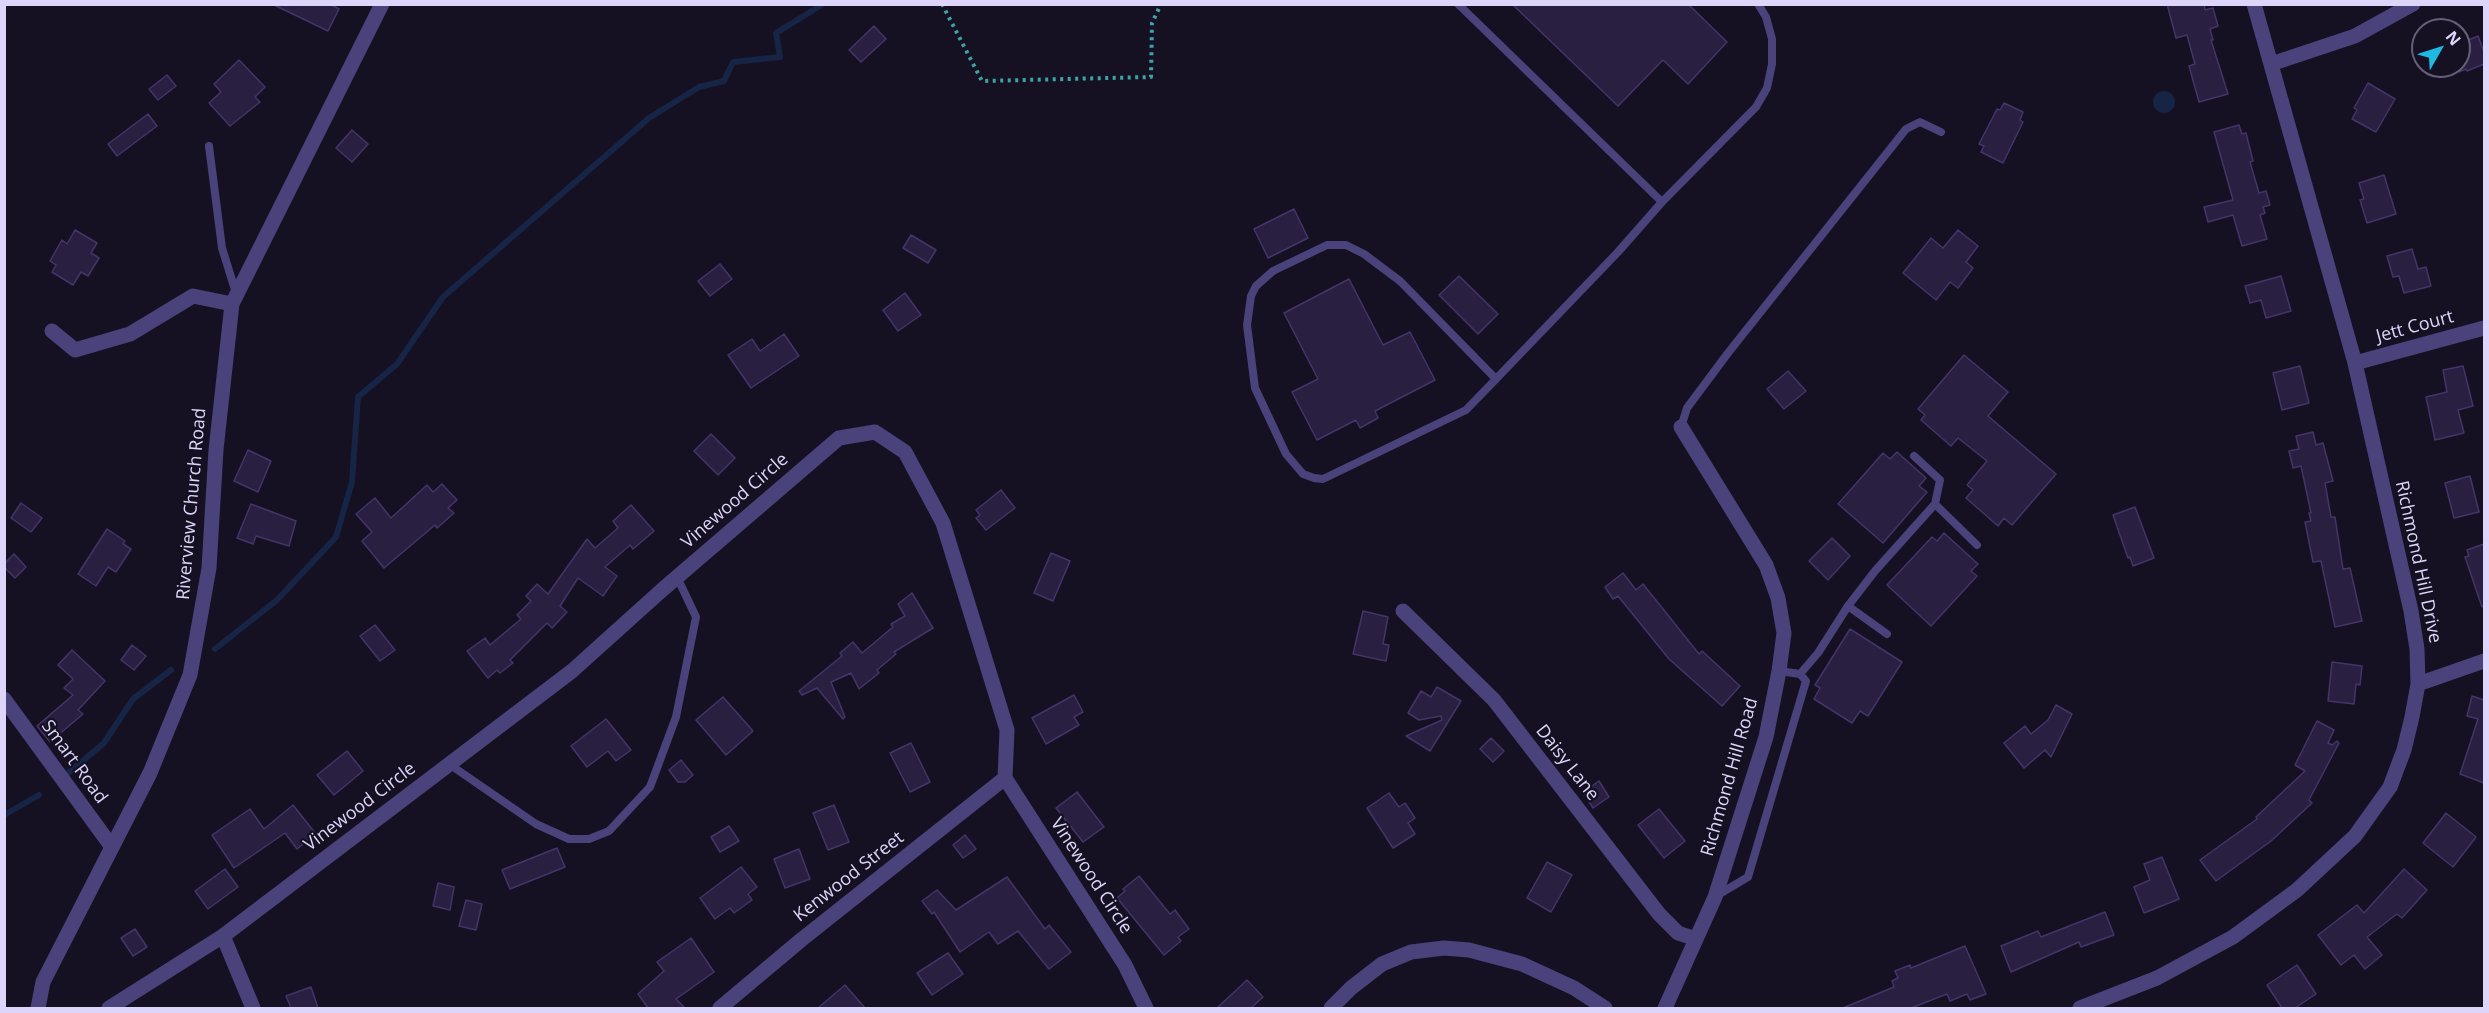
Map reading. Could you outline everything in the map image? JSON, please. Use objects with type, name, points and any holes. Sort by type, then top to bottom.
[{"type":"street","name":"Riverview Church Road","points":[[38,1008],[43,982],[150,773],[190,675],[209,568],[216,450],[234,299],[382,4]]},
{"type":"street","name":"Richmond Hill Drive","points":[[2080,1008],[2157,978],[2233,937],[2297,890],[2355,836],[2390,787],[2404,750],[2418,684],[2417,650],[2410,611],[2355,363],[2254,4]]},
{"type":"street","points":[[2271,64],[2355,36],[2413,4]]},
{"type":"street","points":[[52,331],[75,350],[130,334],[193,296],[234,299]]},
{"type":"street","name":"Jett Court","points":[[2355,363],[2484,328]]},
{"type":"street","name":"Richmond Hill Road","points":[[1665,1008],[1715,897],[1766,737],[1784,633],[1778,598],[1766,565],[1682,427]]},
{"type":"street","name":"Vinewood Circle","points":[[109,1008],[223,936],[572,671],[839,438],[874,432],[905,452],[943,523],[1007,730],[1005,778],[1125,965],[1146,1008]]},
{"type":"street","name":"Daisy Lane","points":[[1403,611],[1494,700],[1659,914],[1678,933],[1696,939]]},
{"type":"street","points":[[2418,684],[2484,660]]},
{"type":"street","name":"Smart Road","points":[[4,699],[112,847]]},
{"type":"street","name":"Kenwood Street","points":[[720,1008],[801,940],[1005,778]]},
{"type":"street","points":[[223,936],[253,1008]]},
{"type":"street","points":[[1331,1008],[1351,988],[1382,964],[1410,952],[1444,948],[1469,950],[1522,964],[1574,988],[1605,1008]]},
{"type":"lane","points":[[1458,4],[1662,202]]},
{"type":"lane","points":[[1496,379],[1400,282],[1364,254],[1346,245],[1327,245],[1273,271],[1256,286],[1248,309],[1249,350],[1255,388],[1286,454],[1303,474],[1323,479],[1466,410],[1496,379],[1662,202],[1756,107],[1767,88],[1772,64],[1772,39],[1766,17],[1758,4]]},
{"type":"lane","points":[[1682,427],[1687,408],[1728,353],[1906,129],[1920,122],[1941,132]]},
{"type":"lane","points":[[209,146],[222,248],[234,299]]},
{"type":"lane","points":[[1800,674],[1818,653],[1848,606],[1935,504],[1940,480],[1914,456]]},
{"type":"lane","points":[[1935,504],[1977,545]]},
{"type":"lane","points":[[449,764],[536,824],[569,840],[590,839],[609,831],[650,787],[676,717],[696,617],[677,577]]},
{"type":"lane","points":[[1848,606],[1887,634]]},
{"type":"lane","points":[[1715,897],[1748,877],[1806,681],[1800,674],[1779,671]]},
{"type":"path","points":[[942,4],[982,81],[1151,77],[1152,23],[1161,4]]},
{"type":"water","points":[[2164,91],[2172,94],[2175,102],[2172,110],[2164,113],[2156,110],[2153,102],[2156,94]]},
{"type":"building","points":[[272,4],[330,4],[339,9],[328,31]]},
{"type":"building","points":[[1512,4],[1688,4],[1727,42],[1688,84],[1663,60],[1618,106]]},
{"type":"building","points":[[2167,4],[2204,4],[2205,10],[2213,8],[2218,26],[2210,29],[2213,40],[2211,40],[2228,94],[2199,102],[2189,66],[2195,64],[2187,35],[2176,38]]},
{"type":"building","points":[[874,26],[886,39],[861,62],[849,50]]},
{"type":"building","points":[[2478,36],[2484,52],[2484,64],[2471,69],[2471,39]]},
{"type":"building","points":[[239,60],[265,87],[255,97],[260,102],[230,126],[209,103],[221,92],[214,84]]},
{"type":"building","points":[[167,75],[176,86],[158,100],[149,89]]},
{"type":"building","points":[[2368,83],[2395,99],[2376,132],[2352,119],[2357,110],[2354,108]]},
{"type":"building","points":[[2004,103],[2023,112],[2020,120],[2023,122],[2003,163],[1981,152],[1984,146],[1979,144],[1997,109],[2000,110]]},
{"type":"building","points":[[148,114],[157,126],[117,156],[108,144]]},
{"type":"building","points":[[2239,125],[2242,134],[2246,133],[2253,161],[2250,162],[2259,193],[2266,191],[2270,205],[2263,207],[2265,213],[2260,215],[2267,239],[2242,246],[2233,215],[2208,222],[2204,207],[2233,200],[2214,132]]},
{"type":"building","points":[[352,130],[368,144],[352,162],[336,148]]},
{"type":"building","points":[[2384,175],[2396,214],[2367,223],[2360,200],[2364,199],[2359,183]]},
{"type":"building","points":[[1294,209],[1308,238],[1268,258],[1254,229]]},
{"type":"building","points":[[75,230],[97,243],[91,253],[99,258],[88,276],[81,272],[73,285],[52,272],[56,265],[50,261],[62,240],[67,244]]},
{"type":"building","points":[[1958,230],[1978,246],[1966,262],[1973,268],[1958,288],[1950,282],[1936,300],[1903,273],[1931,238],[1943,248]]},
{"type":"building","points":[[911,235],[936,250],[928,263],[903,248]]},
{"type":"building","points":[[2412,249],[2418,269],[2426,267],[2431,286],[2404,293],[2399,276],[2393,277],[2387,256]]},
{"type":"building","points":[[720,264],[732,279],[710,296],[698,281]]},
{"type":"building","points":[[1459,276],[1498,314],[1478,334],[1439,295]]},
{"type":"building","points":[[2281,276],[2291,311],[2266,318],[2261,300],[2250,303],[2245,286]]},
{"type":"building","points":[[1349,279],[1383,345],[1410,332],[1435,380],[1375,411],[1378,418],[1360,428],[1356,420],[1317,440],[1292,392],[1318,379],[1284,313]]},
{"type":"building","points":[[905,293],[921,315],[898,331],[883,310]]},
{"type":"building","points":[[784,334],[799,356],[751,388],[728,355],[752,339],[760,351]]},
{"type":"building","points":[[1964,355],[2008,392],[1988,416],[2056,474],[2012,525],[2004,518],[1998,526],[1966,498],[1973,490],[1967,485],[1987,461],[1958,438],[1951,446],[1921,420],[1925,415],[1918,409]]},
{"type":"building","points":[[2300,366],[2309,403],[2282,410],[2273,373]]},
{"type":"building","points":[[2463,366],[2473,406],[2458,410],[2464,433],[2435,440],[2426,397],[2447,392],[2443,370]]},
{"type":"building","points":[[1788,371],[1806,391],[1784,409],[1767,389]]},
{"type":"building","points":[[2313,432],[2316,445],[2323,443],[2333,481],[2325,483],[2331,517],[2335,517],[2343,569],[2350,568],[2362,621],[2335,627],[2321,561],[2313,562],[2305,522],[2311,521],[2309,513],[2311,513],[2301,466],[2293,468],[2289,451],[2299,449],[2296,436]]},
{"type":"building","points":[[711,434],[735,458],[718,475],[694,451]]},
{"type":"building","points":[[248,450],[271,461],[258,492],[234,481]]},
{"type":"building","points":[[1897,452],[1926,478],[1919,486],[1927,492],[1883,543],[1838,504],[1883,453],[1890,459]]},
{"type":"building","points":[[2470,476],[2479,512],[2454,518],[2445,483]]},
{"type":"building","points":[[442,484],[457,500],[448,508],[454,513],[437,528],[435,525],[384,568],[362,541],[372,532],[356,514],[375,498],[391,518],[427,485],[433,492]]},
{"type":"building","points":[[1001,490],[1015,508],[986,530],[976,518],[980,515],[976,510]]},
{"type":"building","points":[[21,503],[42,518],[31,532],[11,518]]},
{"type":"building","points":[[251,504],[296,521],[289,546],[256,536],[253,544],[237,538]]},
{"type":"building","points":[[631,505],[654,531],[633,549],[630,545],[605,567],[617,576],[603,596],[578,578],[560,606],[567,612],[552,628],[547,623],[510,660],[513,663],[500,673],[497,670],[488,678],[467,651],[485,638],[490,645],[521,619],[517,615],[531,601],[526,596],[537,584],[548,594],[587,539],[595,548],[618,528],[613,521]]},
{"type":"building","points":[[2135,507],[2154,558],[2133,566],[2113,515]]},
{"type":"building","points":[[107,529],[125,541],[123,544],[131,549],[116,572],[108,567],[96,586],[78,574]]},
{"type":"building","points":[[1944,533],[1978,564],[1971,571],[1977,576],[1931,626],[1887,585],[1932,537],[1937,541]]},
{"type":"building","points":[[1832,538],[1850,556],[1828,580],[1809,561]]},
{"type":"building","points":[[2484,544],[2484,606],[2482,607],[2465,557],[2469,556],[2467,550]]},
{"type":"building","points":[[1051,553],[1070,561],[1053,601],[1034,593]]},
{"type":"building","points":[[14,554],[26,567],[15,578],[4,567],[4,564]]},
{"type":"building","points":[[1623,573],[1636,590],[1643,584],[1699,654],[1702,651],[1740,686],[1722,706],[1669,659],[1618,596],[1613,599],[1605,587]]},
{"type":"building","points":[[912,593],[933,628],[894,652],[896,654],[877,670],[879,673],[859,689],[851,673],[831,682],[845,717],[843,719],[817,688],[802,695],[799,691],[842,656],[840,653],[853,642],[862,653],[893,627],[891,624],[905,616],[898,604]]},
{"type":"building","points":[[1363,611],[1388,617],[1383,644],[1389,645],[1386,661],[1353,654]]},
{"type":"building","points":[[375,625],[395,650],[380,661],[360,636]]},
{"type":"building","points":[[1850,629],[1902,662],[1868,716],[1860,711],[1852,723],[1814,699],[1820,688],[1815,685]]},
{"type":"building","points":[[132,645],[146,656],[134,670],[121,660]]},
{"type":"building","points":[[72,650],[105,681],[78,710],[83,714],[50,742],[37,726],[73,695],[64,688],[73,679],[58,665]]},
{"type":"building","points":[[2332,662],[2362,666],[2360,685],[2356,684],[2354,704],[2328,701]]},
{"type":"building","points":[[1437,687],[1461,701],[1430,751],[1406,736],[1442,720],[1441,716],[1419,720],[1408,713],[1421,691],[1431,697]]},
{"type":"building","points":[[1074,695],[1083,712],[1074,717],[1079,725],[1046,744],[1032,718]]},
{"type":"building","points":[[2472,696],[2484,700],[2484,783],[2460,774],[2478,719],[2467,716]]},
{"type":"building","points":[[723,697],[753,731],[726,755],[696,720]]},
{"type":"building","points":[[2056,705],[2072,714],[2051,757],[2045,750],[2024,768],[2004,743],[2025,726],[2031,734],[2048,720]]},
{"type":"building","points":[[606,719],[631,750],[616,761],[608,751],[587,767],[571,746]]},
{"type":"building","points":[[2317,721],[2334,730],[2328,743],[2332,745],[2337,741],[2339,743],[2309,800],[2312,803],[2271,841],[2216,881],[2200,860],[2257,819],[2256,817],[2305,771],[2295,765]]},
{"type":"building","points":[[1491,738],[1504,751],[1493,762],[1480,749]]},
{"type":"building","points":[[911,743],[930,782],[910,792],[890,753]]},
{"type":"building","points":[[347,751],[363,771],[334,795],[317,775]]},
{"type":"building","points":[[681,760],[693,775],[685,782],[678,782],[669,770]]},
{"type":"building","points":[[1599,781],[1609,797],[1593,808],[1583,792]]},
{"type":"building","points":[[1077,792],[1104,827],[1083,842],[1056,808]]},
{"type":"building","points":[[1389,793],[1399,807],[1405,803],[1415,818],[1408,823],[1415,834],[1393,848],[1367,808]]},
{"type":"building","points":[[293,805],[316,834],[297,849],[285,833],[234,868],[212,835],[250,809],[264,829]]},
{"type":"building","points":[[834,805],[849,842],[828,850],[813,813]]},
{"type":"building","points":[[1659,809],[1685,841],[1664,858],[1638,825]]},
{"type":"building","points":[[2446,813],[2476,837],[2453,867],[2423,843]]},
{"type":"building","points":[[729,826],[739,841],[720,852],[711,837]]},
{"type":"building","points":[[965,835],[976,849],[963,858],[953,845]]},
{"type":"building","points":[[557,848],[565,867],[510,889],[502,870]]},
{"type":"building","points":[[799,849],[810,879],[785,888],[774,859]]},
{"type":"building","points":[[2162,857],[2179,899],[2144,913],[2134,887],[2150,880],[2144,864]]},
{"type":"building","points":[[1547,862],[1572,875],[1551,912],[1527,898]]},
{"type":"building","points":[[741,867],[757,887],[748,894],[752,900],[734,913],[730,908],[715,919],[700,898]]},
{"type":"building","points":[[225,869],[238,887],[208,909],[195,891]]},
{"type":"building","points":[[2404,869],[2427,890],[2402,918],[2397,914],[2367,937],[2382,955],[2365,969],[2354,955],[2341,965],[2318,935],[2357,905],[2364,913]]},
{"type":"building","points":[[1139,876],[1170,914],[1175,910],[1189,929],[1178,937],[1181,941],[1164,955],[1117,898],[1125,891],[1123,889]]},
{"type":"building","points":[[1007,877],[1045,929],[1049,925],[1071,952],[1049,969],[1018,931],[998,944],[989,932],[960,952],[934,912],[932,914],[922,901],[937,890],[956,910]]},
{"type":"building","points":[[438,883],[454,887],[450,910],[433,906]]},
{"type":"building","points":[[466,900],[482,904],[476,930],[459,926]]},
{"type":"building","points":[[2105,912],[2114,935],[2081,947],[2079,942],[2011,972],[2001,946],[2038,931],[2041,937]]},
{"type":"building","points":[[135,929],[147,947],[133,956],[121,938]]},
{"type":"building","points":[[691,938],[714,972],[676,999],[685,1008],[648,1008],[638,994],[664,971],[657,962]]},
{"type":"building","points":[[1965,946],[1986,994],[1970,1000],[1967,994],[1950,1001],[1947,994],[1911,1008],[1843,1008],[1894,987],[1892,981],[1898,978],[1895,971],[1910,965],[1911,968]]},
{"type":"building","points":[[948,953],[963,974],[932,995],[917,973]]},
{"type":"building","points":[[2297,965],[2316,994],[2295,1008],[2282,1008],[2267,985]]},
{"type":"building","points":[[1247,980],[1263,997],[1251,1008],[1217,1008]]},
{"type":"building","points":[[845,985],[865,1008],[818,1008]]},
{"type":"building","points":[[311,987],[318,1008],[291,1008],[286,996]]},
{"type":"waterway","points":[[215,649],[277,600],[336,537],[352,482],[358,397],[397,364],[443,297],[649,118],[699,87],[724,81],[733,62],[780,57],[776,33],[823,4]]},
{"type":"waterway","points":[[66,775],[104,743],[133,699],[171,670]]},
{"type":"waterway","points":[[4,815],[39,795]]}]
